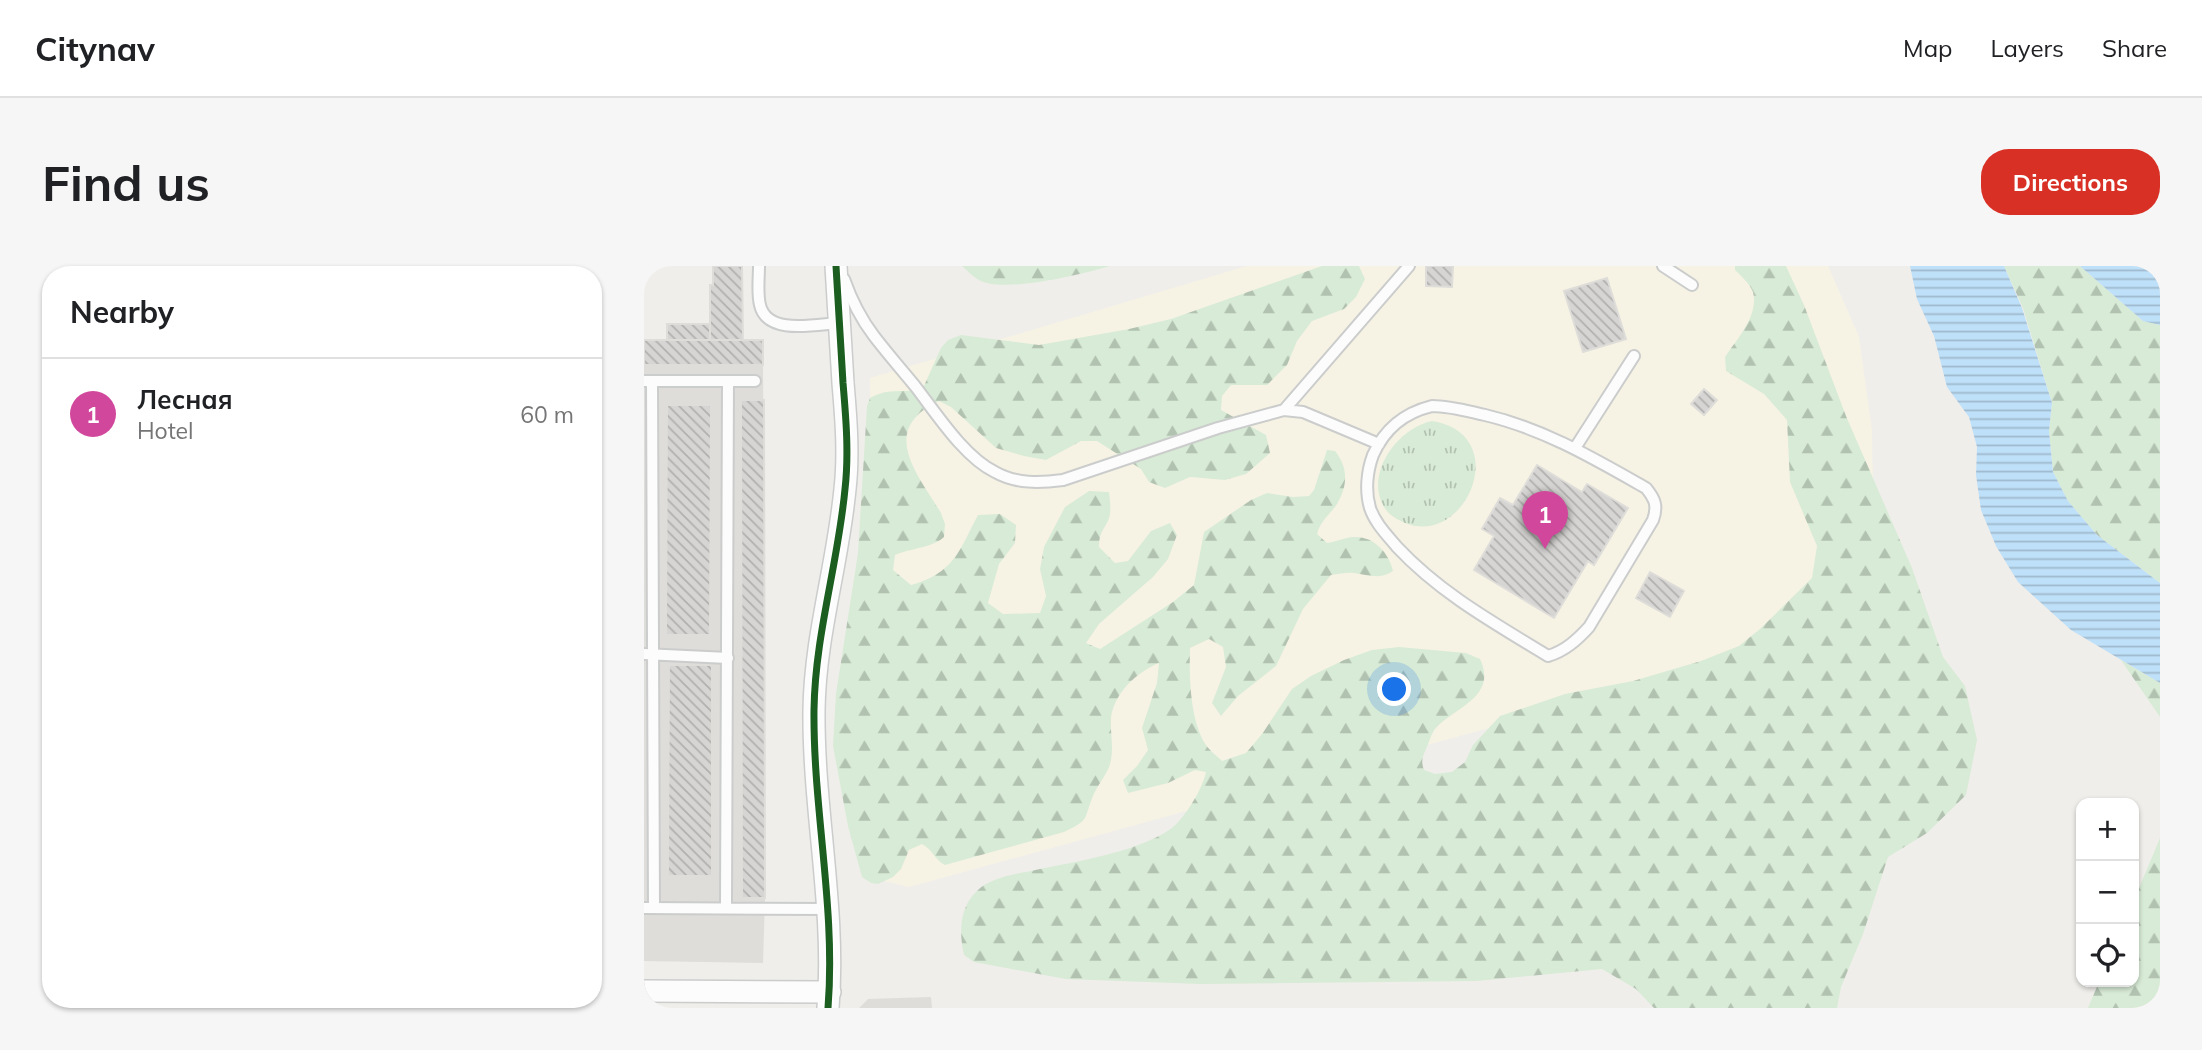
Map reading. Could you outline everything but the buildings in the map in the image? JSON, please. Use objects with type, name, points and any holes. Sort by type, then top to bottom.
[{"type":"street","points":[[644,990],[829,1000],[829,909],[814,711],[818,655],[846,487],[847,429],[839,323],[838,266]]},
{"type":"lane","points":[[759,266],[760,304],[763,314],[770,321],[781,325],[839,323]]},
{"type":"lane","points":[[838,266],[848,290],[874,335],[950,430],[976,459],[993,472],[1009,478],[1044,483],[1063,480],[1218,428],[1284,410],[1303,412],[1378,444]]},
{"type":"lane","points":[[1284,410],[1409,266]]},
{"type":"lane","points":[[1663,266],[1692,285]]},
{"type":"lane","points":[[1576,448],[1634,356]]},
{"type":"lane","points":[[755,381],[648,381],[649,908],[829,909]]},
{"type":"lane","points":[[726,908],[728,382]]},
{"type":"lane","points":[[1432,406],[1448,406],[1513,422],[1576,448],[1646,488],[1654,498],[1656,510],[1589,627],[1578,640],[1548,656],[1435,584],[1383,530],[1370,507],[1367,492],[1372,459],[1378,444],[1399,420],[1413,411],[1432,406]]},
{"type":"lane","points":[[648,654],[728,658]]},
{"type":"shaded area","points":[[1247,266],[1828,266],[1859,337],[1872,431],[1875,635],[1489,728],[909,887],[868,877],[875,780],[870,378]]},
{"type":"shaded area","points":[[644,340],[763,340],[763,963],[644,961]]},
{"type":"shaded area","points":[[931,997],[932,1008],[859,1008],[868,999]]},
{"type":"green space","points":[[962,266],[1110,266],[1082,274],[1006,285],[979,280]]},
{"type":"green space","points":[[1322,266],[1359,266],[1365,279],[1356,297],[1344,309],[1312,321],[1297,341],[1287,365],[1267,385],[1231,385],[1222,396],[1221,410],[1266,435],[1270,453],[1246,474],[1225,480],[1190,477],[1165,488],[1149,482],[1141,469],[1097,441],[1081,441],[1046,460],[1024,456],[996,448],[951,407],[939,401],[921,412],[910,425],[906,439],[914,468],[941,513],[945,524],[944,537],[934,543],[895,555],[893,570],[911,585],[937,574],[954,559],[978,515],[1000,514],[1016,525],[1015,543],[999,564],[988,603],[1003,614],[1040,613],[1046,596],[1040,569],[1044,547],[1065,507],[1089,491],[1109,492],[1110,514],[1100,536],[1099,547],[1115,563],[1128,561],[1151,531],[1170,523],[1177,535],[1168,559],[1153,577],[1099,624],[1086,643],[1100,649],[1173,602],[1194,585],[1204,532],[1251,500],[1267,493],[1293,497],[1309,496],[1314,490],[1327,450],[1335,451],[1345,471],[1344,485],[1339,500],[1317,534],[1327,543],[1351,537],[1368,539],[1384,552],[1393,571],[1379,576],[1351,573],[1331,575],[1303,609],[1276,666],[1238,696],[1221,716],[1212,703],[1226,667],[1223,647],[1209,639],[1190,648],[1192,698],[1201,735],[1222,761],[1246,753],[1292,689],[1344,660],[1372,650],[1399,647],[1466,653],[1480,659],[1484,672],[1483,683],[1472,700],[1435,729],[1422,760],[1424,770],[1435,774],[1452,772],[1465,762],[1473,745],[1500,716],[1565,694],[1633,681],[1701,661],[1739,646],[1812,578],[1817,546],[1790,482],[1787,420],[1764,394],[1726,371],[1725,357],[1746,327],[1754,301],[1752,289],[1735,270],[1735,266],[1786,266],[1804,305],[1846,416],[1912,568],[1943,657],[1965,686],[1977,740],[1966,795],[1927,833],[1888,857],[1863,934],[1841,987],[1837,1008],[1654,1008],[1636,989],[1602,969],[1477,981],[1200,984],[1066,979],[974,962],[964,955],[962,921],[971,897],[982,887],[1010,875],[1103,856],[1139,845],[1169,830],[1192,804],[1206,772],[1195,770],[1168,783],[1128,793],[1123,780],[1148,750],[1142,728],[1157,683],[1159,663],[1128,684],[1117,700],[1111,718],[1111,761],[1085,818],[1079,824],[1064,832],[945,865],[922,844],[909,850],[901,869],[893,877],[878,884],[862,877],[848,826],[833,746],[836,694],[858,553],[867,406],[870,398],[885,392],[923,388],[941,348],[948,340],[961,335],[1039,345],[1129,329],[1171,319]]},
{"type":"green space","points":[[2004,266],[2080,266],[2143,321],[2160,325],[2160,583],[2097,535],[2068,501],[2053,472],[2049,431],[2052,403],[2023,308]]},
{"type":"green space","points":[[1432,421],[1457,430],[1471,446],[1476,466],[1472,486],[1462,505],[1446,519],[1427,526],[1405,523],[1393,517],[1384,507],[1379,494],[1381,467],[1397,442],[1419,425]]},
{"type":"green space","points":[[2121,660],[2160,683],[2160,717]]},
{"type":"green space","points":[[2160,838],[2160,1008],[2088,1008],[2097,987],[2139,987],[2139,888]]},
{"type":"water","points":[[1910,266],[2004,266],[2022,308],[2052,403],[2049,431],[2053,472],[2068,501],[2097,535],[2160,583],[2160,683],[2071,630],[2018,582],[1996,546],[1981,510],[1976,475],[1977,447],[1969,417],[1947,387],[1934,336],[1917,299]]},
{"type":"water","points":[[2080,266],[2160,266],[2160,325],[2143,321]]},
{"type":"cycle path","points":[[828,1008],[829,933],[814,710],[818,654],[842,517],[846,476],[846,423],[836,266]]},
{"type":"place","name":"Лесная","points":[[1545,549]]}]
